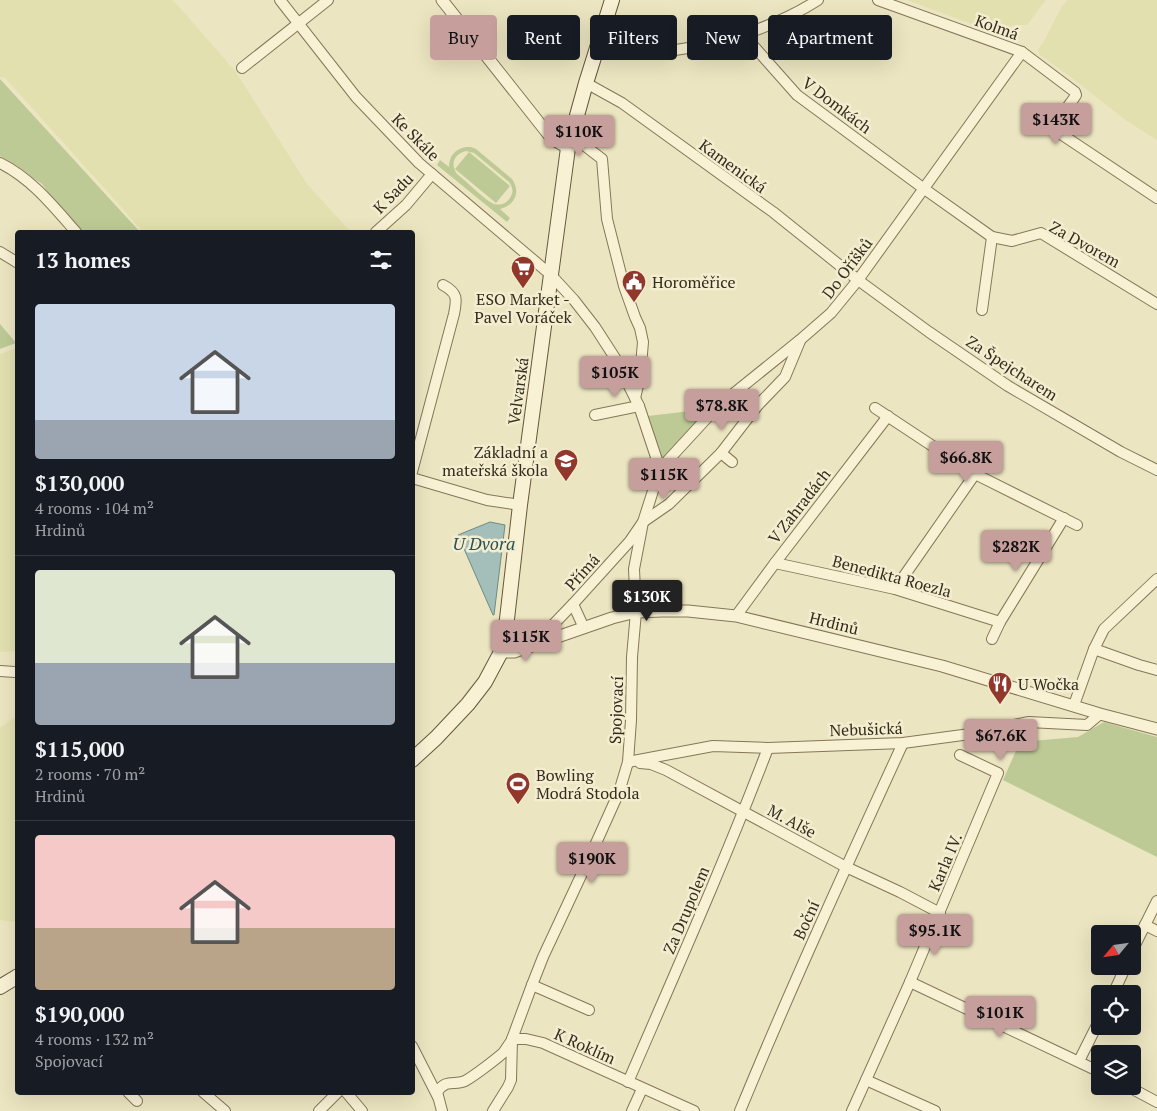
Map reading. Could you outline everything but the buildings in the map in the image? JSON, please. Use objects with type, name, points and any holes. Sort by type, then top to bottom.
[{"type":"main road","name":"Velvarská","points":[[607,15],[612,0]]},
{"type":"main road","name":"Velvarská","points":[[415,757],[468,704],[485,682],[500,652],[507,618],[520,505],[570,142],[593,60]]},
{"type":"main road","points":[[0,987],[15,978]]},
{"type":"street","name":"Ke Skále","points":[[280,0],[356,97],[419,162],[551,275],[574,300],[595,327],[615,358],[637,402],[660,469]]},
{"type":"street","points":[[242,68],[328,0]]},
{"type":"street","points":[[442,0],[552,139],[570,142],[602,159],[607,219],[624,286],[640,328],[643,342],[637,402],[595,415]]},
{"type":"street","points":[[758,29],[780,21],[818,0]]},
{"type":"street","name":"Kolmá","points":[[878,0],[1022,52],[1075,92],[1076,95],[1058,122],[1058,129],[1061,134],[1157,198]]},
{"type":"street","name":"V Domkách","points":[[758,51],[797,95],[923,188]]},
{"type":"street","name":"Do Oříšků","points":[[660,469],[716,407],[831,313],[858,280],[1022,52]]},
{"type":"street","name":"Kamenická","points":[[586,83],[622,103],[773,212],[858,280]]},
{"type":"street","points":[[0,163],[10,168],[40,191],[74,230]]},
{"type":"street","name":"K Sadu","points":[[378,230],[406,205],[432,174]]},
{"type":"street","name":"Za Dvorem","points":[[923,188],[992,236],[1012,241],[1041,233],[1157,304]]},
{"type":"street","points":[[982,310],[992,236]]},
{"type":"street","points":[[0,252],[15,261]]},
{"type":"street","name":"Za Špejcharem","points":[[858,280],[1008,386],[1121,452],[1157,470]]},
{"type":"street","points":[[415,461],[454,314],[456,300],[452,290],[443,284]]},
{"type":"street","points":[[643,522],[669,504],[721,453],[758,405],[786,377],[800,340]]},
{"type":"street","points":[[875,408],[976,474],[1077,525]]},
{"type":"street","name":"V Zahradách","points":[[736,616],[774,563],[888,416]]},
{"type":"street","points":[[721,453],[732,462]]},
{"type":"street","points":[[643,522],[660,469]]},
{"type":"street","points":[[895,589],[976,474]]},
{"type":"street","points":[[415,479],[487,500],[520,505]]},
{"type":"street","points":[[992,639],[1000,622],[1064,518]]},
{"type":"street","name":"Přímá","points":[[546,642],[549,629],[630,541],[643,522]]},
{"type":"street","name":"Spojovací","points":[[493,1111],[511,1080],[512,1039],[532,985],[619,792],[628,762],[632,720],[632,657],[636,612],[634,569],[643,522]]},
{"type":"street","name":"Benedikta Roezla","points":[[774,563],[895,589],[1000,622]]},
{"type":"street","points":[[1074,705],[1094,649],[1104,629],[1157,579]]},
{"type":"street","points":[[573,604],[584,628]]},
{"type":"street","name":"Hrdinů","points":[[500,652],[514,652],[612,618],[636,612],[688,611],[736,616],[942,666],[1100,714],[1157,729]]},
{"type":"street","points":[[1094,649],[1157,670]]},
{"type":"street","points":[[0,671],[15,672]]},
{"type":"street","name":"Nebušická","points":[[628,762],[713,746],[768,748],[903,743],[970,734],[1029,722],[1087,725],[1100,714]]},
{"type":"street","name":"Boční","points":[[740,1111],[846,867],[903,743]]},
{"type":"street","name":"Za Drupolem","points":[[628,1082],[744,812],[768,748]]},
{"type":"street","name":"Karla IV.","points":[[852,1111],[940,913],[998,773],[960,755]]},
{"type":"street","name":"M. Alše","points":[[628,762],[651,764],[666,770],[846,867],[940,913]]},
{"type":"street","points":[[1141,932],[1157,901]]},
{"type":"street","points":[[1144,925],[1157,931]]},
{"type":"street","points":[[910,982],[1091,1067]]},
{"type":"street","points":[[532,985],[590,1010]]},
{"type":"street","points":[[1079,1061],[1092,1035]]},
{"type":"street","points":[[442,1111],[437,1092],[440,1087],[448,1083],[462,1082],[473,1076],[503,1052],[512,1039]]},
{"type":"street","name":"K Roklím","points":[[512,1039],[526,1039],[543,1043],[694,1111]]},
{"type":"street","points":[[415,1052],[438,1097]]},
{"type":"street","points":[[866,1080],[935,1111]]},
{"type":"street","points":[[632,1111],[642,1089]]},
{"type":"street","points":[[1141,1093],[1157,1102]]},
{"type":"street","points":[[131,1095],[137,1101]]},
{"type":"street","points":[[206,1095],[224,1111]]},
{"type":"street","points":[[319,1111],[335,1095]]},
{"type":"street","points":[[349,1095],[362,1111]]},
{"type":"shaded area","points":[[0,0],[173,0],[236,72],[307,184],[349,230],[141,230],[5,78],[0,77]]},
{"type":"shaded area","points":[[907,0],[1046,0],[1027,25],[1013,25],[1007,30],[1007,35],[993,32]]},
{"type":"shaded area","points":[[1067,0],[1157,0],[1157,140],[1127,121],[1039,54],[1038,49]]},
{"type":"shaded area","points":[[15,348],[15,651],[0,652],[0,354]]},
{"type":"shaded area","points":[[15,717],[15,922],[0,920],[0,728]]},
{"type":"green space","points":[[0,79],[138,230],[81,230],[56,203],[42,184],[0,156]]},
{"type":"green space","points":[[471,147],[476,149],[512,179],[516,189],[515,197],[513,201],[500,209],[510,218],[507,222],[437,165],[440,160],[449,167],[451,156],[462,148]],"holes":[[[466,151],[474,153],[509,182],[512,192],[506,202],[499,205],[490,202],[457,174],[454,167],[456,157]]]},
{"type":"green space","points":[[469,152],[510,186],[496,203],[455,169]]},
{"type":"green space","points":[[0,324],[15,343],[0,349]]},
{"type":"green space","points":[[707,409],[662,461],[648,416]]},
{"type":"green space","points":[[1104,722],[1157,737],[1157,857],[1003,780],[1020,742],[1078,737]]},
{"type":"water","name":"U Dvora","points":[[490,522],[505,525],[494,615],[458,535]]},
{"type":"place","name":"ESO Market - Pavel Voráček","points":[[523,289]]},
{"type":"place","name":"Horoměřice","points":[[634,303]]},
{"type":"place","name":"Základní a mateřská škola","points":[[566,482]]},
{"type":"place","name":"U Wočka","points":[[1000,705]]},
{"type":"place","name":"Bowling Modrá Stodola","points":[[518,805]]}]
